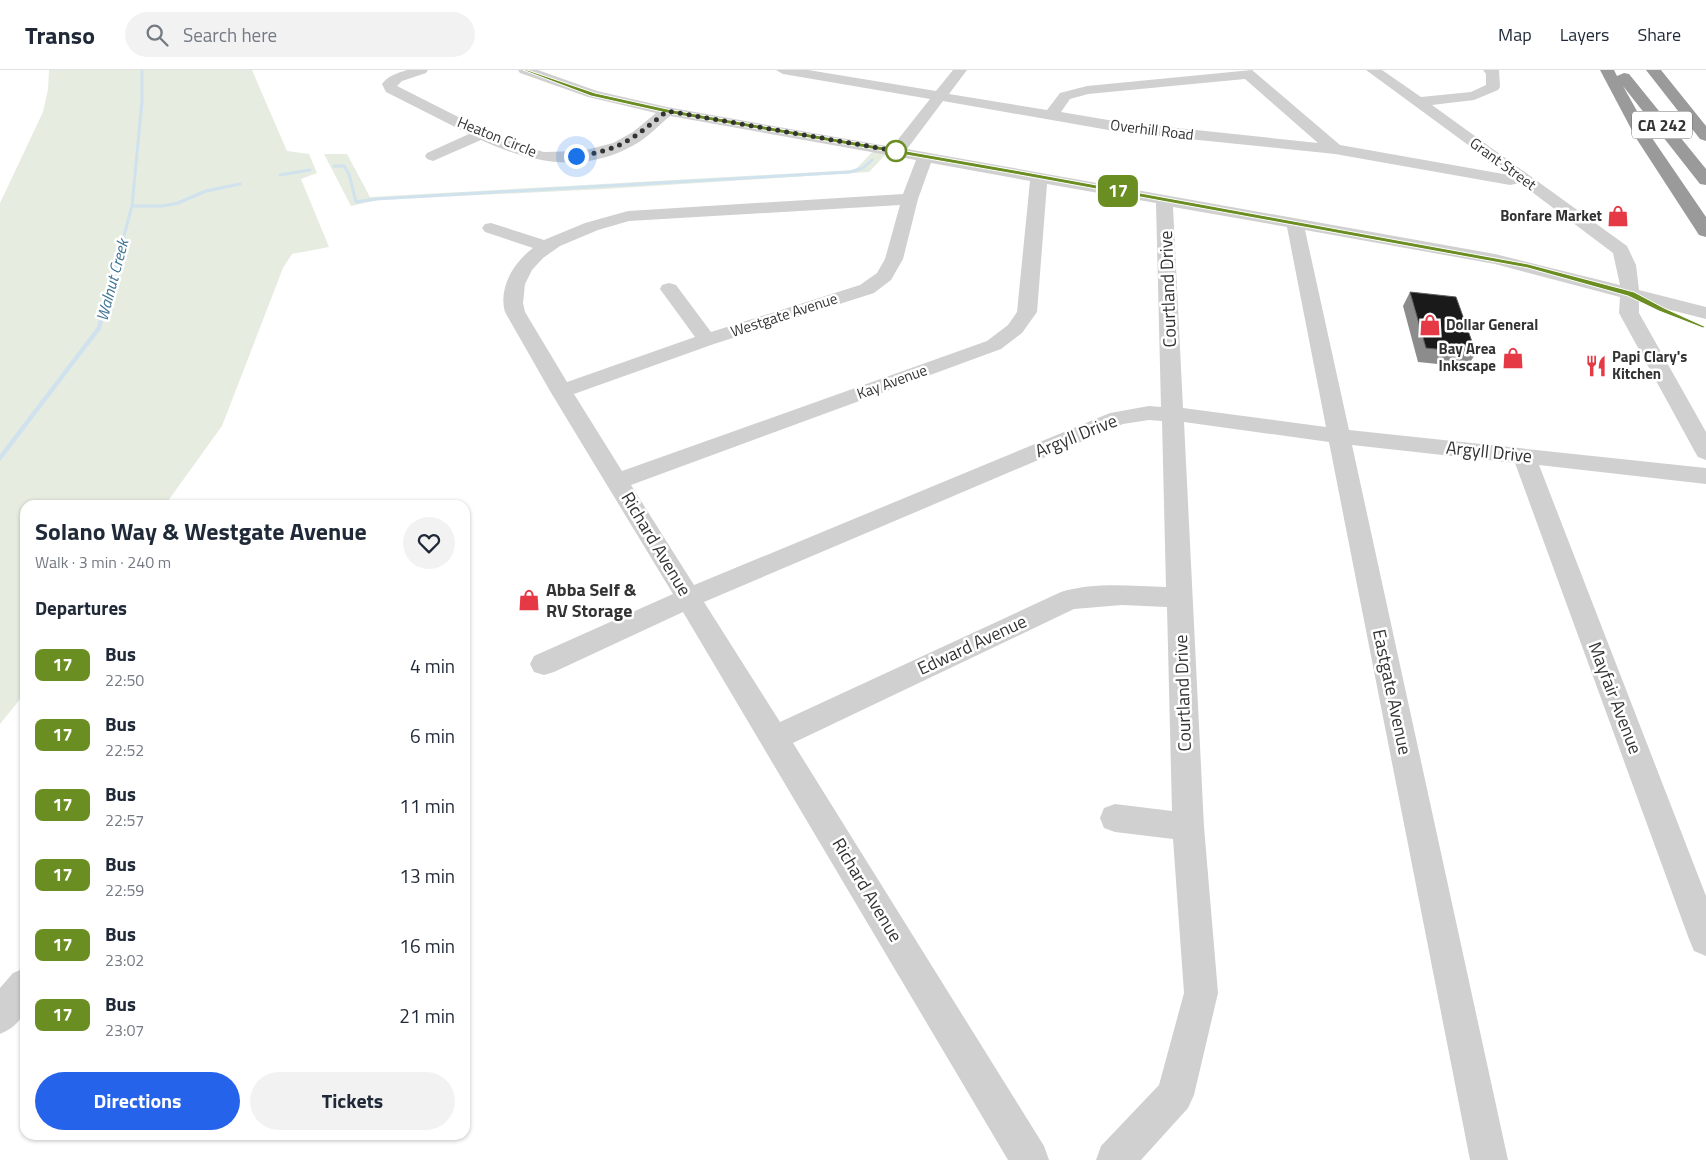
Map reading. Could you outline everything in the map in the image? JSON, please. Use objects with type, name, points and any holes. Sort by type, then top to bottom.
[{"type":"highway","points":[[1607,70],[1644,138],[1706,231]]},
{"type":"highway","name":"CA 242","points":[[1618,70],[1706,180]]},
{"type":"highway","name":"CA 242","points":[[1652,70],[1703,131]]},
{"type":"street","name":"Heaton Circle","points":[[421,70],[397,78],[389,84],[391,89],[482,134],[536,155],[564,157],[589,155],[628,142],[667,111]]},
{"type":"street","points":[[526,70],[593,94],[667,111],[1039,176],[1528,266],[1706,313]]},
{"type":"street","name":"Overhill Road","points":[[783,70],[1120,127],[1335,149],[1510,180],[1522,178]]},
{"type":"street","points":[[897,151],[960,70]]},
{"type":"street","name":"Grant Street","points":[[1373,70],[1621,250],[1631,294],[1629,313],[1706,452]]},
{"type":"street","points":[[1419,102],[1474,96],[1493,87],[1493,72],[1490,70]]},
{"type":"street","points":[[1052,115],[1065,96],[1087,90],[1247,72],[1335,149]]},
{"type":"street","points":[[433,156],[482,134]]},
{"type":"street","name":"Westgate Avenue","points":[[561,391],[708,340],[867,289],[884,276],[894,259],[910,199],[926,156]]},
{"type":"street","name":"Kay Avenue","points":[[617,481],[994,345],[1015,329],[1027,312],[1039,176]]},
{"type":"street","name":"Richard Avenue","points":[[910,199],[766,215],[628,216],[590,225],[546,247],[525,265],[516,279],[512,306],[561,391],[775,738],[1030,1160]]},
{"type":"street","name":"Courtland Drive","points":[[1115,1160],[1175,1095],[1202,993],[1188,827],[1164,199]]},
{"type":"street","name":"Eastgate Avenue","points":[[1295,223],[1489,1160]]},
{"type":"street","points":[[491,228],[546,247]]},
{"type":"street","points":[[669,289],[708,340]]},
{"type":"street","points":[[1631,294],[1661,310],[1706,327]]},
{"type":"street","name":"Argyll Drive","points":[[544,664],[688,598],[1118,418],[1149,413],[1172,414],[1340,436],[1706,476]]},
{"type":"street","name":"Mayfair Avenue","points":[[1524,456],[1706,939]]},
{"type":"street","name":"Edward Avenue","points":[[775,738],[1070,599],[1122,595],[1180,598]]},
{"type":"street","points":[[1115,818],[1188,827]]},
{"type":"street","points":[[0,1016],[20,991]]},
{"type":"shaded area","points":[[49,70],[252,70],[287,151],[309,154],[317,173],[301,179],[329,247],[292,254],[283,268],[222,426],[169,500],[20,500],[20,699],[0,724],[0,203],[43,112],[48,89]]},
{"type":"shaded area","points":[[876,148],[890,150],[869,172],[605,189],[378,200],[351,206],[324,154],[347,154],[370,197],[855,170]]},
{"type":"building","points":[[1410,292],[1456,297],[1476,353],[1426,348]]},
{"type":"waterway","name":"Walnut Creek","points":[[132,206],[142,101],[142,70]]},
{"type":"waterway","points":[[334,166],[344,166],[349,174],[356,202],[376,199],[850,172],[863,168],[872,160]]},
{"type":"waterway","points":[[280,175],[310,170]]},
{"type":"waterway","points":[[132,206],[163,206],[178,203],[206,191],[240,184]]},
{"type":"waterway","name":"Walnut Creek","points":[[120,250],[132,206]]},
{"type":"waterway","name":"Walnut Creek","points":[[0,458],[99,328],[120,249]]},
{"type":"bus line","name":"17","points":[[526,70],[593,94],[667,111],[1020,173],[1528,266],[1631,294],[1661,310],[1706,327]]},
{"type":"place","name":"Bonfare Market","points":[[1618,216]]},
{"type":"place","name":"Dollar General","points":[[1430,325]]},
{"type":"place","name":"Bay Area Inkscape","points":[[1513,358]]},
{"type":"place","name":"Papi Clary's Kitchen","points":[[1596,366]]},
{"type":"place","name":"Abba Self & RV Storage","points":[[529,600]]},
{"type":"route","points":[[576,156],[589,155],[628,142],[667,111],[896,151]]}]
